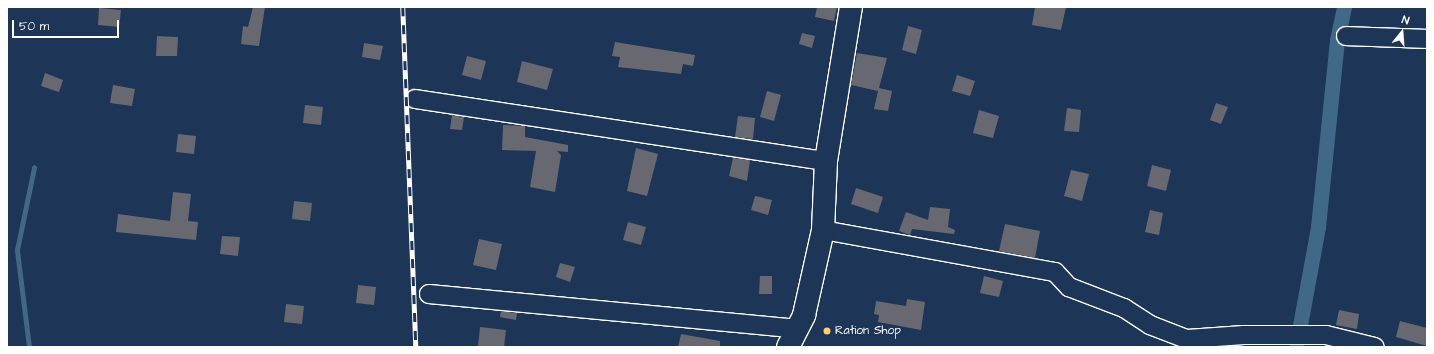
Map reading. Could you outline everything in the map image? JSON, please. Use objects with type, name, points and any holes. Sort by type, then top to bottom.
[{"type":"main road","points":[[793,338],[823,230],[826,161],[851,7]]},
{"type":"street","points":[[1351,36],[1427,39]]},
{"type":"street","points":[[415,99],[826,161]]},
{"type":"street","points":[[823,230],[1055,272],[1069,287],[1124,308],[1150,325],[1187,340],[1244,334],[1298,339],[1326,335],[1376,347]]},
{"type":"street","points":[[429,294],[793,338]]},
{"type":"building","points":[[253,7],[265,7],[259,46],[241,44],[243,26],[248,27]]},
{"type":"building","points":[[817,7],[837,7],[834,21],[815,17]]},
{"type":"building","points":[[1035,7],[1066,7],[1061,30],[1032,25]]},
{"type":"building","points":[[99,8],[121,10],[119,27],[98,25]]},
{"type":"building","points":[[908,26],[922,30],[916,54],[902,50]]},
{"type":"building","points":[[802,33],[815,36],[812,48],[799,44]]},
{"type":"building","points":[[157,36],[178,37],[177,56],[156,56]]},
{"type":"building","points":[[615,42],[695,55],[693,66],[683,64],[681,74],[618,67],[620,57],[612,56]]},
{"type":"building","points":[[364,43],[383,46],[380,60],[362,57]]},
{"type":"building","points":[[857,53],[887,58],[879,88],[892,91],[888,111],[874,109],[878,91],[851,85]]},
{"type":"building","points":[[467,56],[486,61],[481,80],[462,75]]},
{"type":"building","points":[[522,61],[553,69],[547,90],[517,82]]},
{"type":"building","points":[[45,73],[63,80],[59,92],[41,86]]},
{"type":"building","points":[[957,75],[975,81],[970,96],[952,91]]},
{"type":"building","points":[[113,85],[135,89],[132,106],[110,103]]},
{"type":"building","points":[[767,91],[781,95],[774,121],[760,117]]},
{"type":"building","points":[[1216,103],[1228,107],[1221,124],[1210,120]]},
{"type":"building","points":[[305,105],[323,107],[321,125],[303,123]]},
{"type":"building","points":[[1067,108],[1081,110],[1079,132],[1064,131]]},
{"type":"building","points":[[979,110],[999,116],[993,138],[973,133]]},
{"type":"building","points":[[452,115],[464,117],[462,130],[450,129]]},
{"type":"building","points":[[738,116],[755,118],[753,139],[735,137]]},
{"type":"building","points":[[503,125],[525,126],[525,137],[568,145],[568,152],[557,151],[561,155],[555,192],[530,187],[536,151],[502,150]]},
{"type":"building","points":[[178,134],[196,136],[194,154],[176,152]]},
{"type":"building","points":[[636,148],[658,154],[647,196],[627,191]]},
{"type":"building","points":[[733,158],[750,160],[747,181],[729,176]]},
{"type":"building","points":[[1152,165],[1171,170],[1166,191],[1147,186]]},
{"type":"building","points":[[1071,170],[1089,174],[1082,201],[1064,196]]},
{"type":"building","points":[[856,188],[883,197],[878,213],[851,204]]},
{"type":"building","points":[[173,192],[191,194],[188,221],[198,222],[196,240],[116,232],[118,214],[170,221]]},
{"type":"building","points":[[755,196],[772,200],[768,215],[751,210]]},
{"type":"building","points":[[294,201],[312,203],[310,221],[292,219]]},
{"type":"building","points":[[930,207],[950,209],[948,227],[955,230],[954,234],[912,229],[910,235],[899,231],[906,212],[928,220]]},
{"type":"building","points":[[1150,210],[1163,213],[1159,235],[1145,232]]},
{"type":"building","points":[[628,222],[646,227],[641,245],[623,240]]},
{"type":"building","points":[[1005,224],[1040,231],[1035,258],[999,251]]},
{"type":"building","points":[[222,236],[240,237],[238,256],[220,254]]},
{"type":"building","points":[[479,239],[502,244],[496,270],[473,265]]},
{"type":"building","points":[[560,263],[575,267],[570,282],[556,277]]},
{"type":"building","points":[[760,276],[772,276],[772,294],[759,294]]},
{"type":"building","points":[[984,276],[1003,281],[999,297],[980,293]]},
{"type":"building","points":[[358,285],[376,287],[374,305],[356,303]]},
{"type":"building","points":[[907,299],[925,302],[921,330],[878,322],[879,315],[874,314],[876,301],[906,306]]},
{"type":"building","points":[[286,304],[304,306],[302,324],[284,322]]},
{"type":"building","points":[[1339,310],[1359,314],[1357,329],[1336,325]]},
{"type":"building","points":[[501,311],[517,313],[516,320],[500,317]]},
{"type":"building","points":[[1400,321],[1427,328],[1427,346],[1396,337]]},
{"type":"building","points":[[480,327],[506,330],[504,347],[478,347]]},
{"type":"building","points":[[681,334],[720,341],[720,347],[678,347]]},
{"type":"waterway","points":[[1296,347],[1318,227],[1337,40],[1344,7]]},
{"type":"waterway","points":[[29,347],[17,250],[34,168]]},
{"type":"railway","points":[[403,7],[416,347]]},
{"type":"place","name":"Ration Shop","points":[[827,331]]}]
